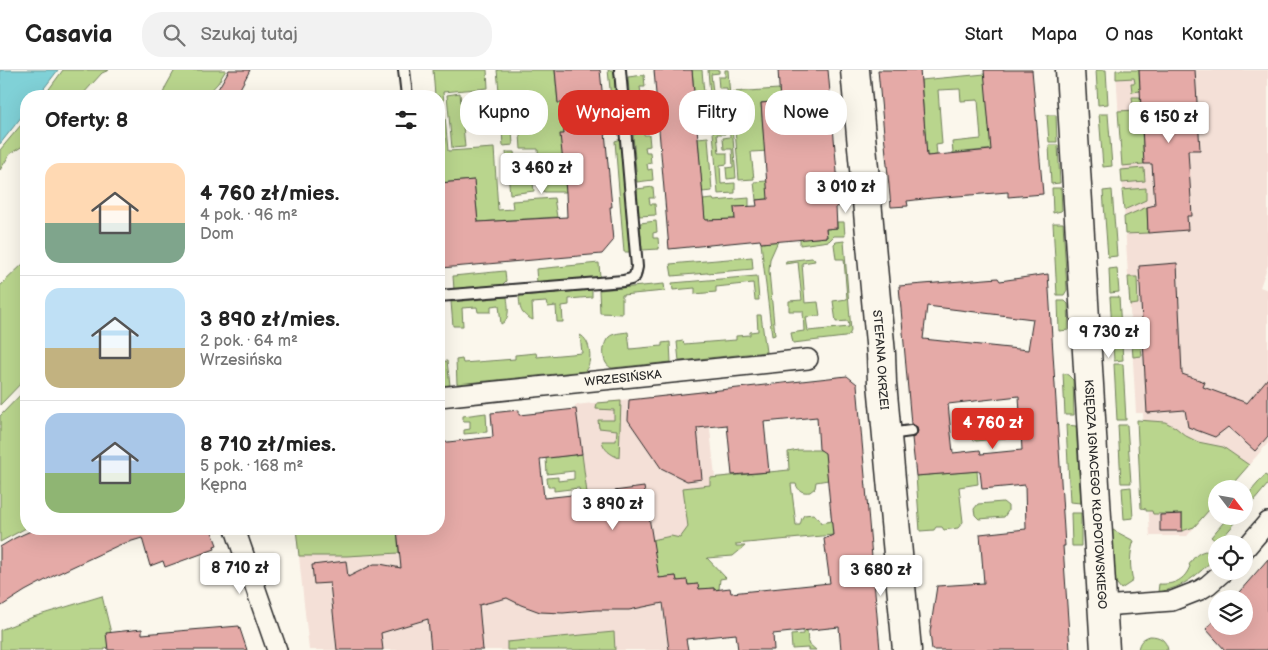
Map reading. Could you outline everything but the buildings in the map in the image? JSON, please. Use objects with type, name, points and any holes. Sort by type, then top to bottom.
[{"type":"street","name":"STEFANA OKRZEI","points":[[855,70],[882,383],[899,433],[907,650]]},
{"type":"street","name":"KSIĘDZA IGNACEGO KŁOPOTOWSKIEGO","points":[[1070,70],[1105,650]]},
{"type":"street","name":"WRZESIŃSKA","points":[[445,396],[808,359]]},
{"type":"street","points":[[1253,540],[1268,522]]},
{"type":"street","points":[[237,535],[277,650]]},
{"type":"street","points":[[1103,606],[1172,601],[1200,590],[1214,580]]},
{"type":"lane","points":[[404,70],[406,90]]},
{"type":"lane","points":[[445,296],[623,281],[635,276],[637,267],[620,70]]},
{"type":"shaded area","points":[[1116,70],[1268,70],[1268,265],[1260,287],[1268,290],[1268,443],[1236,480],[1208,480],[1208,511],[1187,536],[1150,536],[1143,413],[1136,413]]},
{"type":"shaded area","points":[[706,391],[715,477],[790,470],[797,539],[654,551],[669,650],[309,650],[297,535],[445,535],[445,508],[587,493],[575,405]]},
{"type":"green space","points":[[63,70],[109,70],[102,73],[87,90],[48,90]]},
{"type":"green space","points":[[175,70],[226,70],[212,90],[164,90]]},
{"type":"green space","points":[[433,70],[487,70],[488,88],[445,92],[445,90],[435,90]]},
{"type":"green space","points":[[497,70],[555,70],[558,102],[558,135],[564,135],[566,192],[545,192],[540,190],[538,149],[521,149],[520,135],[548,135],[548,90],[499,90]]},
{"type":"green space","points":[[608,70],[614,70],[616,90],[610,90]]},
{"type":"green space","points":[[692,70],[702,70],[704,90],[694,90]]},
{"type":"green space","points":[[708,70],[719,70],[719,73],[711,74],[713,90],[710,90]]},
{"type":"green space","points":[[725,70],[728,70],[729,90],[719,88],[718,77],[725,77]]},
{"type":"green space","points":[[1096,70],[1106,70],[1108,104],[1098,105]]},
{"type":"green space","points":[[1116,70],[1139,70],[1140,91],[1132,92],[1131,83],[1135,83],[1134,78],[1116,79]]},
{"type":"green space","points":[[985,74],[990,134],[996,149],[953,153],[952,142],[981,139],[978,100],[961,101],[960,89],[938,90],[942,144],[936,145],[937,155],[927,156],[921,80]]},
{"type":"green space","points":[[644,75],[645,87],[640,87],[640,90],[629,90],[628,77]]},
{"type":"green space","points":[[779,89],[765,90],[765,103],[761,103],[764,140],[770,151],[751,152],[754,179],[739,180],[735,135],[755,135],[755,91]]},
{"type":"green space","points":[[460,93],[460,135],[464,135],[465,147],[452,148],[447,95]]},
{"type":"green space","points":[[1132,97],[1140,97],[1144,164],[1122,166],[1118,111],[1136,110]]},
{"type":"green space","points":[[1099,114],[1108,114],[1112,166],[1103,167]]},
{"type":"green space","points":[[1047,115],[1056,115],[1057,142],[1049,142]]},
{"type":"green space","points":[[445,116],[448,151],[494,148],[498,210],[513,209],[512,201],[554,198],[557,217],[478,222],[474,180],[445,183]]},
{"type":"green space","points":[[20,126],[20,148],[10,154],[0,170],[0,150]]},
{"type":"green space","points":[[502,135],[512,135],[513,145],[503,146]]},
{"type":"green space","points":[[633,135],[649,135],[650,146],[645,147],[646,152],[650,152],[651,163],[647,164],[648,170],[652,169],[653,180],[637,182]]},
{"type":"green space","points":[[713,135],[717,135],[719,153],[727,153],[727,164],[720,165],[721,184],[735,183],[735,193],[718,194]]},
{"type":"green space","points":[[730,135],[733,135],[736,178],[727,179],[726,168],[733,167],[732,149],[724,149],[723,138],[730,137]]},
{"type":"green space","points":[[708,137],[712,191],[702,192],[698,138]]},
{"type":"green space","points":[[621,139],[630,252],[624,252],[615,141]]},
{"type":"green space","points":[[1049,145],[1058,145],[1060,183],[1051,184]]},
{"type":"green space","points":[[506,152],[514,152],[516,168],[531,166],[534,191],[510,194]]},
{"type":"green space","points":[[1144,168],[1145,181],[1122,183],[1121,170]]},
{"type":"green space","points":[[767,181],[789,197],[756,200],[754,182]]},
{"type":"green space","points":[[653,187],[654,198],[649,198],[650,204],[655,204],[656,215],[639,216],[637,189]]},
{"type":"green space","points":[[1052,188],[1061,188],[1062,210],[1053,213]]},
{"type":"green space","points":[[1146,188],[1146,200],[1124,210],[1122,190]]},
{"type":"green space","points":[[1112,190],[1117,256],[1108,257],[1103,191]]},
{"type":"green space","points":[[749,198],[749,207],[734,207],[735,219],[705,220],[703,200]]},
{"type":"green space","points":[[1147,207],[1148,233],[1125,234],[1124,217]]},
{"type":"green space","points":[[656,221],[657,232],[653,233],[653,238],[658,238],[659,249],[642,250],[640,223]]},
{"type":"green space","points":[[837,222],[844,222],[845,236],[834,236],[829,241],[800,245],[800,239],[827,237],[826,229],[837,228]]},
{"type":"green space","points":[[1053,223],[1063,223],[1067,290],[1064,295],[1057,295]]},
{"type":"green space","points":[[778,241],[770,259],[769,271],[775,335],[772,336],[761,243]]},
{"type":"green space","points":[[844,241],[851,331],[849,335],[793,343],[791,333],[804,331],[803,311],[789,311],[789,301],[802,300],[798,262],[785,264],[786,261],[812,258],[815,261],[802,263],[805,303],[818,302],[820,316],[806,317],[808,331],[849,327],[848,321],[836,322],[833,301],[847,299],[844,259],[836,259],[834,244]]},
{"type":"green space","points":[[752,257],[753,269],[672,276],[670,264]]},
{"type":"green space","points":[[599,263],[600,277],[537,283],[536,269]]},
{"type":"green space","points":[[20,267],[20,384],[0,405],[0,286]]},
{"type":"green space","points":[[1117,268],[1119,292],[1110,293],[1109,269]]},
{"type":"green space","points":[[505,271],[506,281],[501,286],[454,290],[453,276]]},
{"type":"green space","points":[[757,276],[759,300],[755,300],[753,283],[716,287],[716,292],[695,294],[695,288],[673,290],[672,283]]},
{"type":"green space","points":[[1128,277],[1137,277],[1138,304],[1130,305]]},
{"type":"green space","points":[[664,284],[665,291],[622,295],[622,314],[600,313],[599,290]]},
{"type":"green space","points":[[592,290],[592,297],[569,299],[569,305],[562,306],[563,322],[557,322],[556,306],[548,307],[546,302],[532,303],[533,320],[525,316],[520,308],[519,296]]},
{"type":"green space","points":[[507,297],[508,316],[501,324],[499,305],[491,306],[491,312],[478,312],[477,307],[462,308],[463,326],[453,326],[451,302]]},
{"type":"green space","points":[[1110,297],[1119,297],[1123,360],[1114,361]]},
{"type":"green space","points":[[1058,301],[1065,301],[1068,304],[1069,330],[1059,331]]},
{"type":"green space","points":[[757,315],[761,315],[766,352],[679,361],[677,342],[683,341],[684,344],[736,340],[736,336],[750,335],[750,332],[758,331]]},
{"type":"green space","points":[[1131,329],[1139,329],[1142,356],[1133,357]]},
{"type":"green space","points":[[628,332],[630,349],[662,346],[662,343],[670,342],[671,362],[609,367],[604,353],[607,339],[618,333]]},
{"type":"green space","points":[[580,335],[587,341],[590,352],[588,367],[585,371],[457,384],[456,360],[462,359],[463,363],[515,359],[515,355],[536,353],[537,357],[582,353]]},
{"type":"green space","points":[[445,361],[447,361],[450,385],[445,385]]},
{"type":"green space","points":[[1114,364],[1123,364],[1126,420],[1117,420]]},
{"type":"green space","points":[[1063,373],[1073,380],[1074,415],[1065,415]]},
{"type":"green space","points":[[20,395],[20,531],[0,542],[0,416]]},
{"type":"green space","points":[[621,401],[619,458],[604,447],[602,441],[616,441],[617,430],[599,428],[598,420],[614,420],[614,410],[596,409],[597,403]]},
{"type":"green space","points":[[987,410],[1003,410],[1005,422],[995,422],[994,419],[981,420],[981,424],[969,425],[969,419],[976,413]]},
{"type":"green space","points":[[486,413],[487,432],[464,434],[464,430],[470,429],[470,421],[463,421],[463,416]]},
{"type":"green space","points":[[1137,420],[1165,422],[1198,442],[1223,447],[1249,465],[1236,480],[1208,480],[1208,511],[1194,527],[1182,531],[1182,514],[1153,514],[1152,511],[1146,511],[1146,509],[1141,508]]},
{"type":"green space","points":[[1066,425],[1076,426],[1081,503],[1070,502]]},
{"type":"green space","points":[[1118,425],[1127,425],[1131,483],[1121,483]]},
{"type":"green space","points":[[994,426],[1005,426],[1006,438],[976,441],[970,437],[969,429],[982,428],[983,432],[994,431]]},
{"type":"green space","points":[[825,450],[828,480],[816,482],[815,488],[810,492],[801,491],[796,484],[791,484],[796,525],[800,525],[804,515],[813,514],[821,523],[832,521],[833,535],[736,544],[736,546],[745,546],[733,556],[707,558],[726,578],[720,579],[719,589],[699,589],[698,584],[688,585],[687,580],[677,581],[676,576],[659,578],[652,540],[671,536],[680,538],[688,527],[683,488],[710,485],[710,478],[789,470],[788,452]]},
{"type":"green space","points":[[582,454],[587,493],[580,494],[579,488],[554,491],[554,487],[548,487],[547,478],[558,477],[558,481],[574,479],[574,471],[547,474],[546,458]]},
{"type":"green space","points":[[977,471],[978,484],[959,487],[963,522],[958,528],[944,530],[942,527],[936,527],[934,530],[920,531],[916,476]]},
{"type":"green space","points":[[1265,475],[1268,477],[1268,484],[1253,502],[1253,489]]},
{"type":"green space","points":[[1131,487],[1133,518],[1124,519],[1122,488]]},
{"type":"green space","points":[[1003,502],[1008,506],[1008,511],[1004,517],[979,519],[975,515],[974,509],[978,504]]},
{"type":"green space","points":[[1071,513],[1081,513],[1081,546],[1072,546]]},
{"type":"green space","points":[[1221,525],[1233,525],[1225,535],[1213,535]]},
{"type":"green space","points":[[1111,529],[1134,541],[1130,561],[1133,581],[1121,589],[1113,579]]},
{"type":"green space","points":[[297,535],[398,535],[399,553],[299,556]]},
{"type":"green space","points":[[1208,552],[1208,564],[1183,584],[1158,592],[1159,584],[1169,584],[1182,578],[1188,571],[1189,565],[1194,558],[1200,553]]},
{"type":"green space","points":[[102,596],[111,633],[108,647],[105,650],[0,650],[0,630],[33,617]]},
{"type":"green space","points":[[807,630],[808,643],[816,650],[808,650],[808,648],[792,649],[791,635],[803,634],[803,631]]},
{"type":"green space","points":[[614,632],[615,650],[507,650],[507,642]]},
{"type":"green space","points":[[1150,636],[1162,639],[1168,650],[1138,650],[1142,641]]},
{"type":"water","points":[[0,70],[58,70],[43,90],[20,90],[20,119],[0,144]]}]
